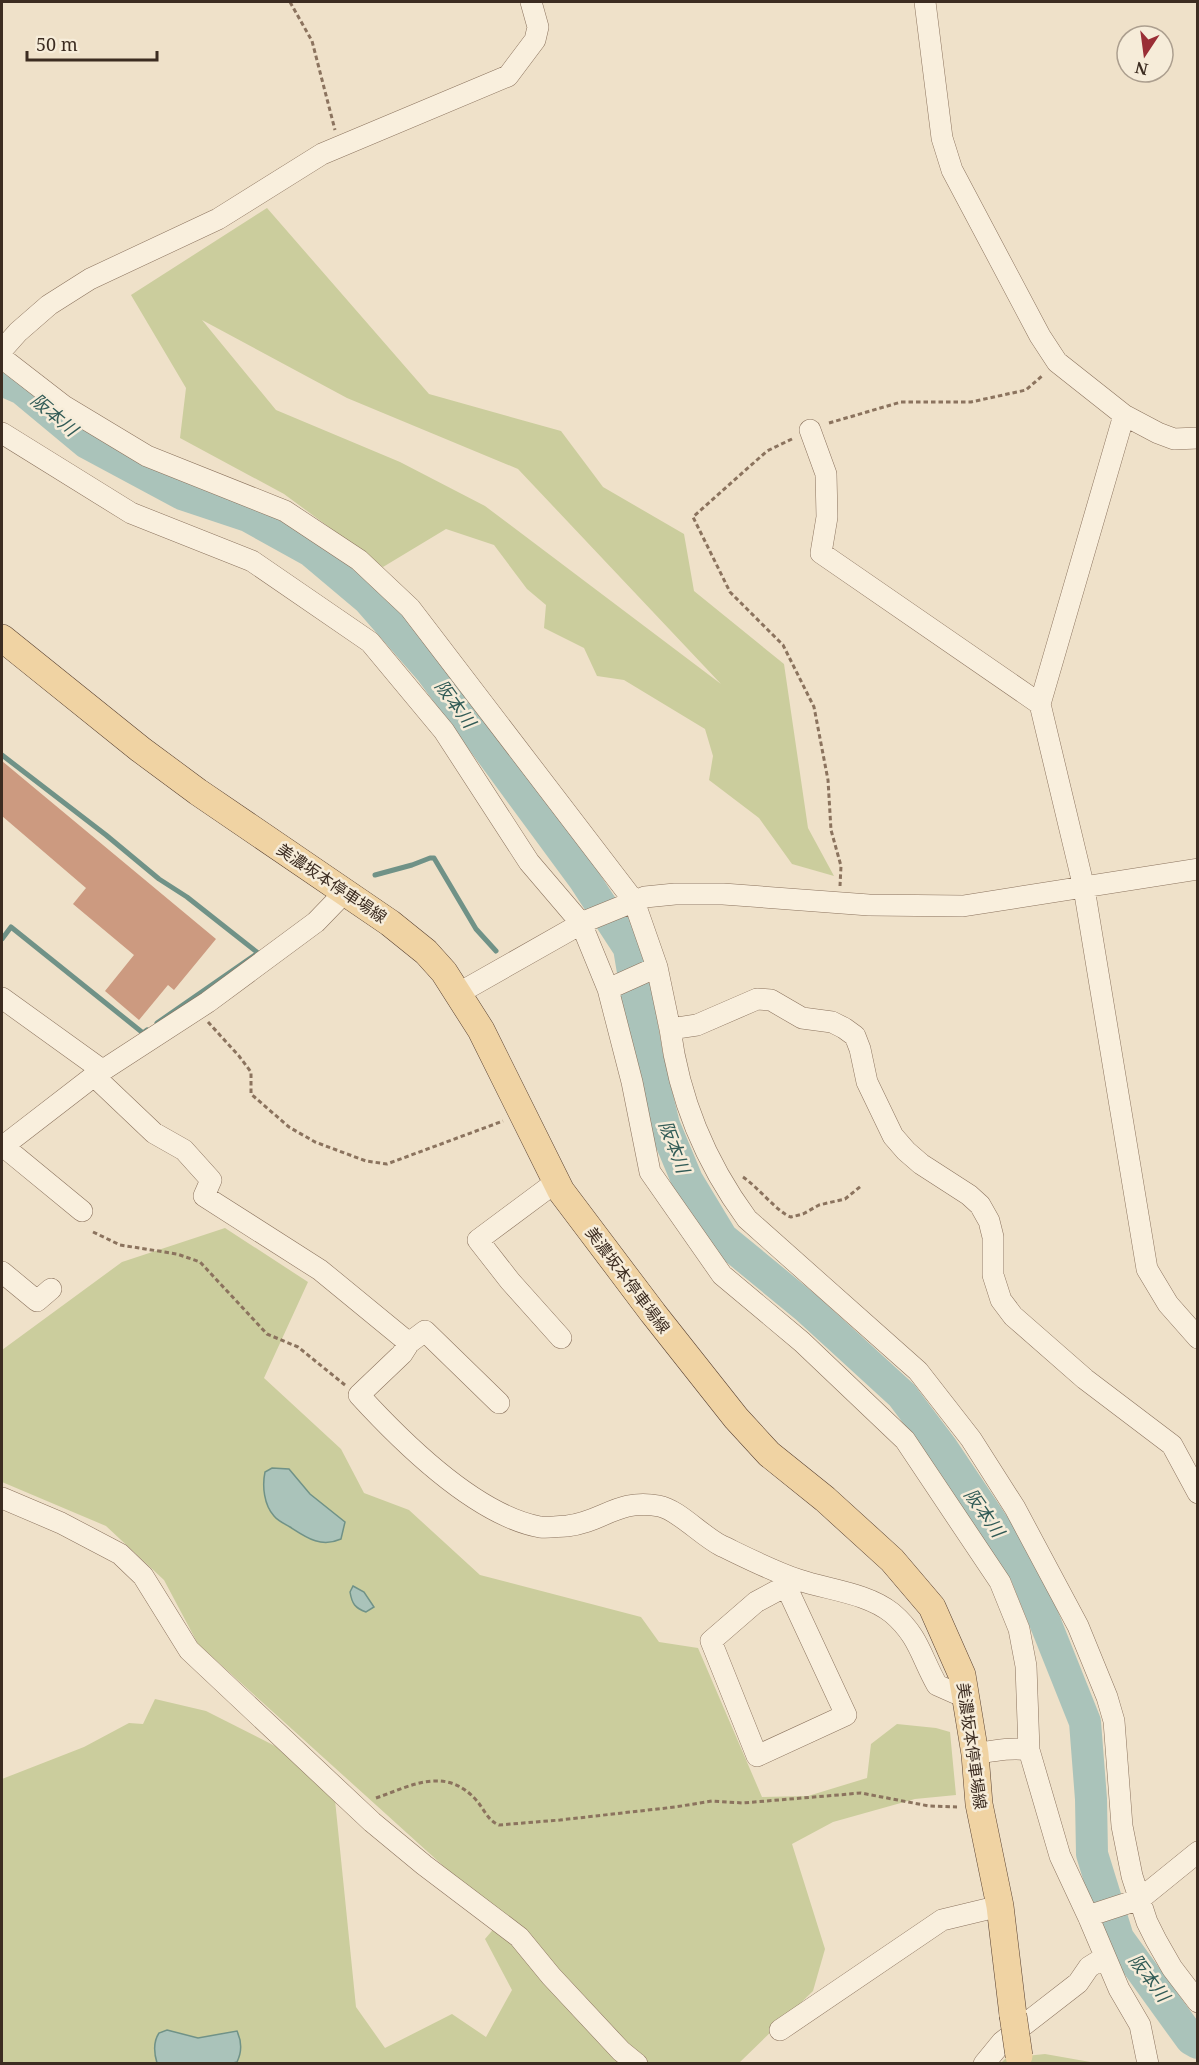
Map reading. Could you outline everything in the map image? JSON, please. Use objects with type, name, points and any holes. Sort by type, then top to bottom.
[{"type":"main road","name":"美濃坂本停車場線","points":[[2,638],[140,749],[198,792],[412,940],[444,972],[481,1030],[556,1182],[646,1304],[736,1418],[769,1454],[825,1499],[892,1560],[932,1607],[962,1674],[975,1754],[980,1804],[1000,1906],[1020,2060]]},
{"type":"street","points":[[2,350],[33,318],[69,291],[218,219],[322,154],[508,76],[535,40],[538,27],[531,2]]},
{"type":"street","points":[[925,2],[942,138],[952,170],[1040,336],[1057,362],[1124,416],[1158,434],[1174,439],[1197,438]]},
{"type":"street","points":[[2,358],[64,406],[147,456],[285,511],[359,561],[410,608],[630,903],[657,967],[672,1047],[684,1095],[697,1132],[726,1190],[747,1219],[918,1371],[971,1439],[1020,1518],[1078,1626],[1107,1697],[1114,1721],[1125,1849],[1137,1900],[1172,1968],[1197,2002]]},
{"type":"street","points":[[1124,416],[1040,704],[1084,888],[1147,1269],[1168,1304],[1197,1338]]},
{"type":"street","points":[[810,430],[826,474],[827,517],[821,552],[1040,704]]},
{"type":"street","points":[[2,433],[131,513],[252,561],[370,642],[444,731],[529,861],[583,922],[608,989],[632,1082],[650,1172],[722,1275],[802,1342],[905,1440],[1000,1582],[1019,1629],[1026,1666],[1029,1750],[1060,1856],[1093,1915],[1105,1957],[1119,1989],[1140,2025],[1151,2062]]},
{"type":"street","points":[[459,993],[583,922],[645,897],[675,894],[723,894],[869,905],[963,906],[1197,869]]},
{"type":"street","points":[[82,1211],[2,1147],[98,1073],[198,1009],[316,922],[344,893]]},
{"type":"street","points":[[608,989],[657,967]]},
{"type":"street","points":[[2,999],[98,1073],[154,1133],[184,1150],[211,1180],[204,1196],[320,1270],[409,1343]]},
{"type":"street","points":[[670,1029],[697,1025],[757,999],[771,1000],[802,1018],[832,1022],[855,1036],[867,1082],[893,1136],[921,1164],[969,1195],[980,1205],[989,1221],[993,1237],[993,1275],[1001,1300],[1013,1316],[1086,1379],[1172,1445],[1197,1493]]},
{"type":"street","points":[[556,1182],[478,1240],[510,1281],[561,1338]]},
{"type":"street","points":[[2,1272],[37,1301],[51,1289]]},
{"type":"street","points":[[499,1403],[425,1331],[409,1343],[402,1354],[358,1395],[383,1422],[430,1463],[464,1490],[497,1511],[542,1527],[571,1525],[592,1520],[609,1511],[631,1504],[660,1506],[675,1512],[694,1529],[714,1542],[791,1583],[880,1604],[894,1615],[915,1638],[938,1685],[955,1693],[964,1692]]},
{"type":"street","points":[[2,1498],[61,1523],[120,1554],[143,1576],[189,1650],[362,1812],[423,1865],[519,1937],[551,1976],[621,2051],[637,2064]]},
{"type":"street","points":[[791,1583],[846,1715],[757,1756],[711,1641],[756,1602],[791,1583]]},
{"type":"street","points":[[975,1754],[1019,1748],[1029,1750]]},
{"type":"street","points":[[1093,1915],[1137,1900],[1197,1852]]},
{"type":"street","points":[[780,2030],[942,1920],[1000,1906]]},
{"type":"street","points":[[984,2064],[1002,2042],[1078,1983],[1089,1967],[1105,1957]]},
{"type":"path","points":[[290,2],[312,40],[334,127],[342,146]]},
{"type":"path","points":[[198,1009],[251,1072],[251,1094],[289,1127],[344,1155],[387,1164],[522,1113]]},
{"type":"path","points":[[734,1172],[752,1183],[781,1212],[792,1217],[819,1205],[845,1199],[861,1186]]},
{"type":"path","points":[[93,1232],[120,1245],[177,1254],[200,1262],[267,1334],[298,1347],[358,1395]]},
{"type":"path","points":[[362,1812],[373,1799],[426,1780],[437,1780],[469,1793],[492,1822],[499,1825],[581,1818],[712,1801],[743,1803],[861,1793],[929,1806],[963,1807],[980,1804]]},
{"type":"green space","points":[[267,208],[429,394],[561,431],[603,487],[684,534],[694,591],[784,664],[808,828],[834,876],[792,864],[759,818],[709,780],[713,756],[705,729],[624,680],[597,676],[584,648],[544,628],[546,605],[527,589],[494,545],[446,529],[383,567],[284,494],[180,438],[186,388],[131,295]],"holes":[[[202,320],[347,398],[518,469],[721,684],[485,506],[400,462],[276,410]]]},
{"type":"green space","points":[[225,1228],[308,1282],[264,1378],[341,1449],[364,1493],[409,1510],[480,1575],[641,1617],[659,1642],[698,1648],[762,1797],[808,1796],[867,1778],[871,1744],[897,1724],[936,1728],[950,1732],[956,1795],[915,1799],[833,1822],[792,1844],[825,1949],[813,1991],[739,2063],[2,2063],[2,1779],[84,1747],[129,1723],[143,1724],[155,1699],[206,1711],[277,1747],[335,1800],[356,2007],[385,2048],[452,2014],[486,2037],[512,1990],[485,1939],[502,1919],[198,1644],[164,1580],[106,1526],[2,1482],[2,1350],[122,1262]]},
{"type":"green space","points":[[1045,2054],[1096,2063],[1000,2064],[1006,2058]]},
{"type":"water","points":[[272,1468],[289,1469],[310,1494],[345,1522],[341,1539],[334,1542],[314,1540],[276,1518],[268,1506],[264,1489],[265,1472]]},
{"type":"water","points":[[353,1586],[364,1592],[374,1607],[366,1612],[353,1603],[350,1592]]},
{"type":"water","points":[[167,2030],[198,2038],[237,2031],[241,2047],[239,2058],[233,2063],[157,2063],[156,2040],[159,2033]]},
{"type":"building","points":[[2,761],[216,939],[174,990],[168,985],[139,1020],[105,991],[134,955],[73,904],[86,888],[2,816]]},
{"type":"waterway","name":"阪本川","points":[[2,380],[22,389],[87,443],[182,494],[248,516],[311,551],[368,599],[431,671],[584,879],[629,948],[647,1055],[664,1125],[687,1180],[722,1238],[807,1308],[902,1395],[942,1448],[1025,1572],[1085,1722],[1091,1799],[1092,1854],[1118,1938],[1191,2039],[1198,2043]]},
{"type":"waterway","points":[[2,755],[159,879],[187,897],[258,953],[157,1023]]},
{"type":"waterway","points":[[375,875],[434,858],[476,929],[496,951]]},
{"type":"waterway","points":[[2,939],[11,927],[143,1033],[147,1030]]}]
